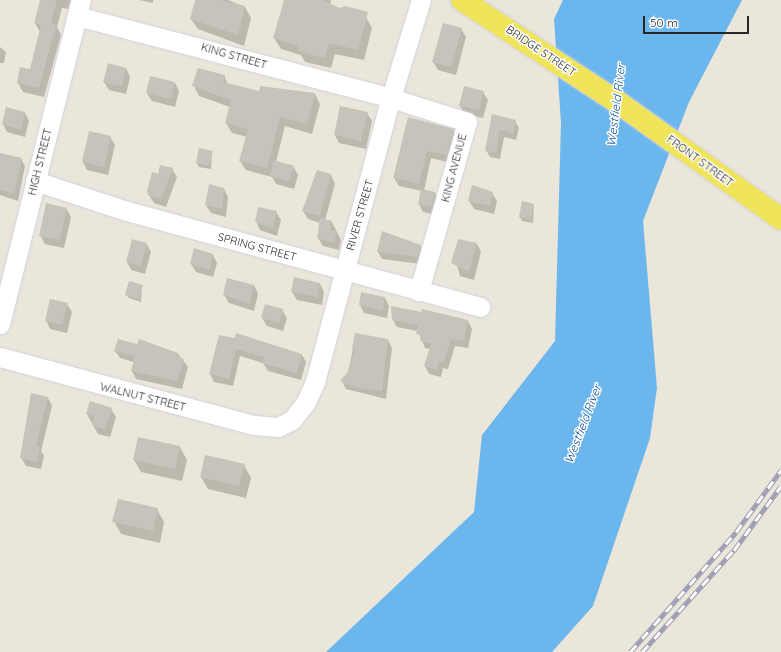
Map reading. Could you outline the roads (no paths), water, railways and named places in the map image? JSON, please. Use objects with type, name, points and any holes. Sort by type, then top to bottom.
[{"type":"main road","name":"BRIDGE STREET","points":[[462,0],[503,25],[619,103]]},
{"type":"main road","name":"FRONT STREET","points":[[619,103],[781,219]]},
{"type":"street","name":"RIVER STREET","points":[[288,423],[312,392],[391,98],[421,0]]},
{"type":"street","name":"KING STREET","points":[[79,8],[391,98]]},
{"type":"street","name":"HIGH STREET","points":[[0,324],[79,8]]},
{"type":"street","name":"KING AVENUE","points":[[391,98],[467,122],[419,291]]},
{"type":"street","name":"SPRING STREET","points":[[35,181],[127,211],[480,307]]},
{"type":"street","name":"WALNUT STREET","points":[[0,357],[254,425],[272,428],[288,423]]},
{"type":"water","name":"Westfield River","points":[[563,0],[742,0],[689,102],[643,221],[657,388],[650,438],[593,606],[552,652],[326,652],[474,512],[482,435],[555,341],[561,123],[554,19]]},
{"type":"railway","points":[[630,652],[736,532],[781,470]]},
{"type":"railway","points":[[642,652],[734,550],[781,486]]}]
